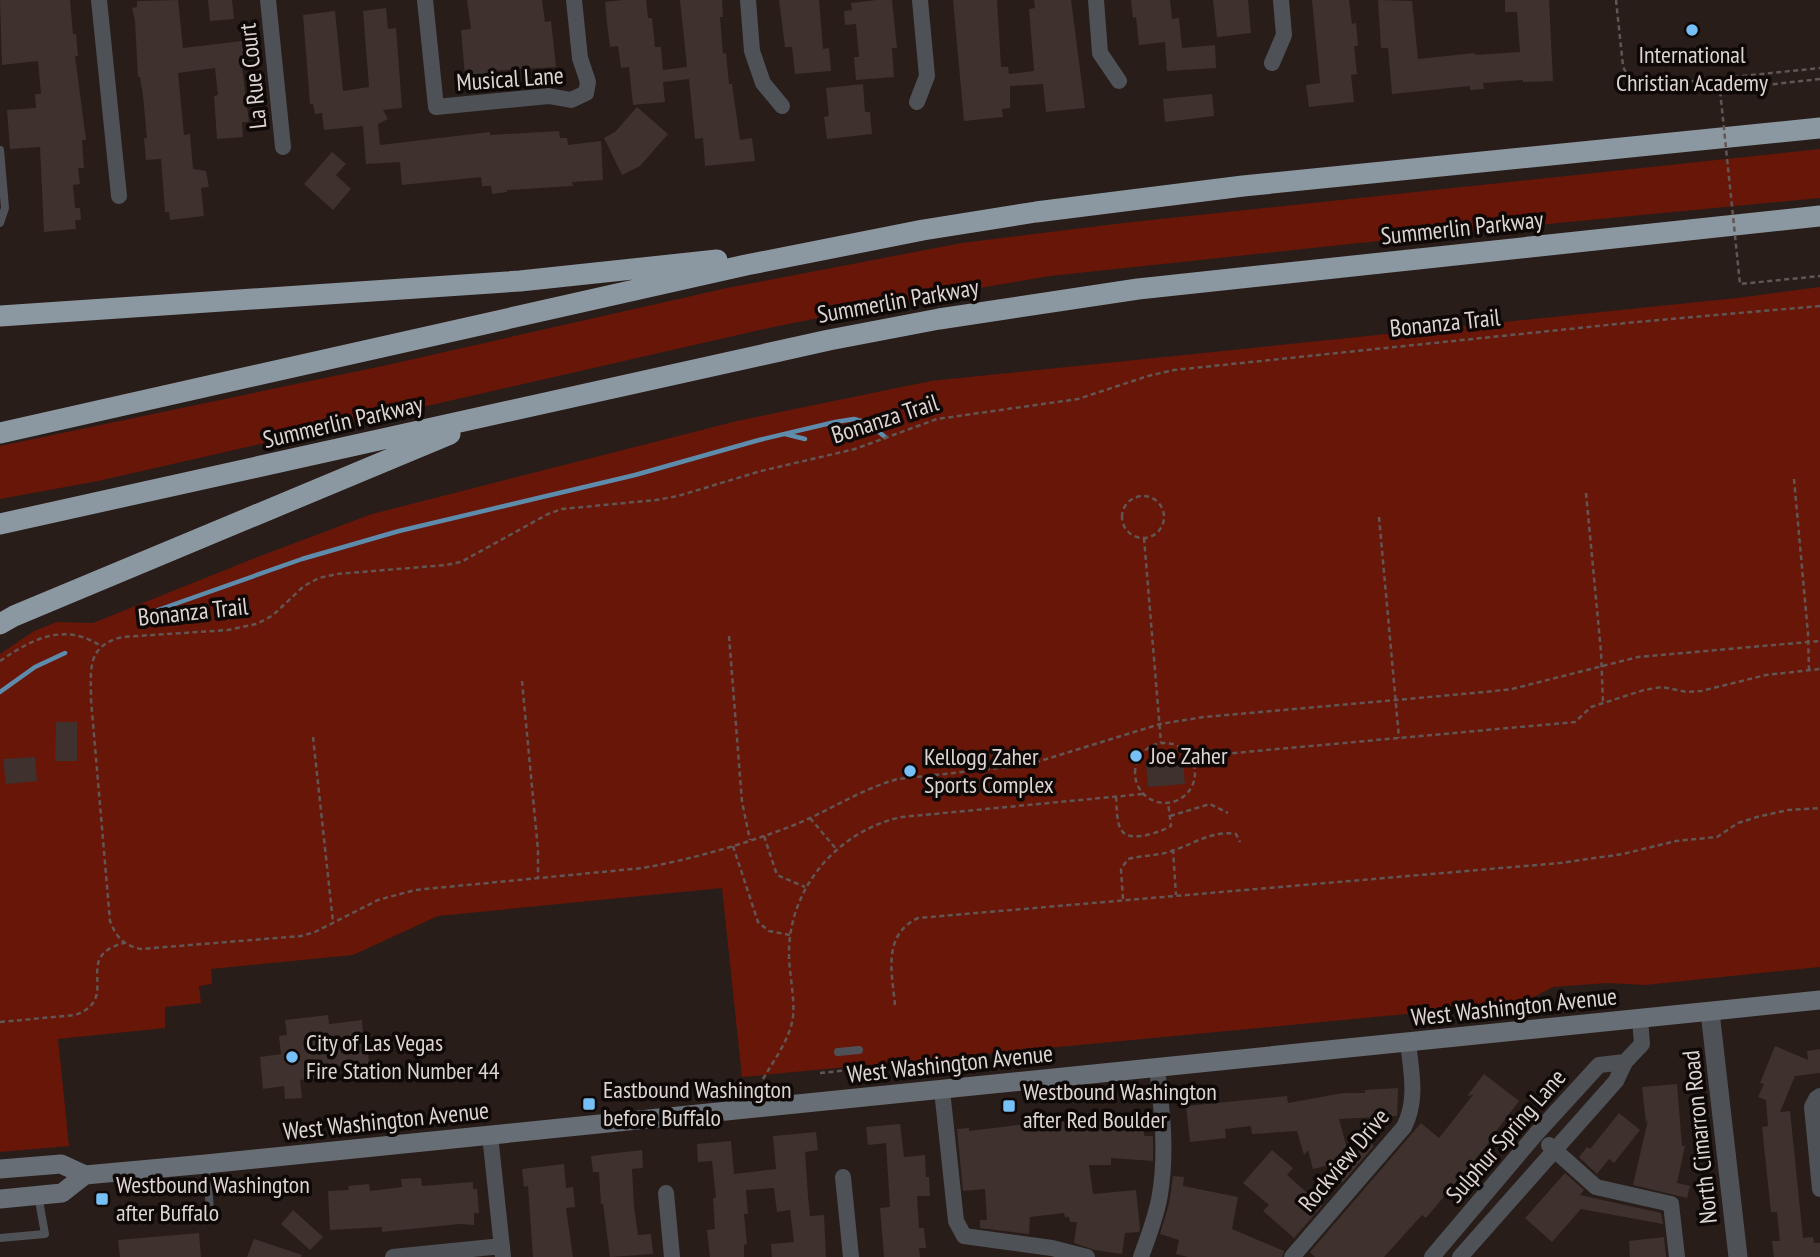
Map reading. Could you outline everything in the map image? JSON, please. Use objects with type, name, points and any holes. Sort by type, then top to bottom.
[{"type":"highway","points":[[0,433],[827,248],[1036,212],[1230,188],[1820,128]]},
{"type":"highway","name":"Summerlin Parkway","points":[[0,524],[829,340],[1032,304],[1206,281],[1820,216]]},
{"type":"highway","points":[[0,316],[520,281],[827,248]]},
{"type":"highway","points":[[0,624],[499,414]]},
{"type":"main road","name":"West Washington Avenue","points":[[0,1169],[61,1164],[85,1175],[206,1164],[1820,1000]]},
{"type":"main road","name":"West Washington Avenue","points":[[0,1199],[62,1193],[85,1175]]},
{"type":"street","points":[[99,0],[119,196]]},
{"type":"street","name":"La Rue Court","points":[[268,0],[283,147]]},
{"type":"street","name":"Musical Lane","points":[[425,0],[436,107],[549,96],[571,100],[586,93],[588,82],[580,58],[574,0]]},
{"type":"street","points":[[748,0],[752,51],[763,83],[782,106]]},
{"type":"street","points":[[917,102],[928,76],[920,0]]},
{"type":"street","points":[[1096,0],[1100,53],[1119,81]]},
{"type":"street","points":[[1272,62],[1284,35],[1281,0]]},
{"type":"street","name":"North Cimarron Road","points":[[1710,1012],[1738,1257]]},
{"type":"street","name":"Sulphur Spring Lane","points":[[1460,1257],[1616,1081],[1625,1062],[1642,1044],[1640,1019]]},
{"type":"street","name":"Rockview Drive","points":[[1292,1257],[1404,1127],[1411,1115],[1413,1097],[1408,1042]]},
{"type":"street","name":"Sulphur Spring Lane","points":[[1432,1257],[1598,1065],[1625,1062]]},
{"type":"street","points":[[1141,1257],[1160,1196],[1163,1161],[1164,1129],[1157,1068]]},
{"type":"street","points":[[942,1090],[956,1221],[964,1236],[1052,1248],[1087,1257]]},
{"type":"street","points":[[1818,1097],[1812,1107],[1820,1189]]},
{"type":"street","points":[[1536,1134],[1596,1187],[1671,1204],[1677,1257]]},
{"type":"street","points":[[393,1257],[503,1252],[490,1135]]},
{"type":"street","points":[[843,1177],[851,1257]]},
{"type":"street","points":[[666,1193],[672,1257]]},
{"type":"lane","points":[[0,150],[5,208],[0,223]]},
{"type":"lane","points":[[838,1052],[859,1050]]},
{"type":"lane","points":[[206,1164],[211,1220]]},
{"type":"lane","points":[[0,1238],[45,1234],[37,1195]]},
{"type":"path","points":[[1616,0],[1623,66],[1633,81],[1645,86],[1820,68]]},
{"type":"path","points":[[1820,79],[1720,90],[1740,284],[1820,276]]},
{"type":"path","name":"Bonanza Trail","points":[[101,646],[111,639],[122,637],[228,630],[256,624],[272,616],[304,586],[319,578],[461,562],[562,509],[678,496],[761,471],[855,449],[937,419],[1078,399],[1174,370],[1636,322],[1820,306]]},
{"type":"path","points":[[1794,479],[1809,670]]},
{"type":"path","points":[[1586,493],[1603,702]]},
{"type":"path","points":[[1143,496],[1156,500],[1164,514],[1161,529],[1144,538],[1128,532],[1122,519],[1124,507],[1143,496]]},
{"type":"path","points":[[1379,517],[1399,738]]},
{"type":"path","points":[[1144,538],[1161,743]]},
{"type":"path","points":[[0,661],[23,645],[48,636],[70,635],[101,646],[91,663],[90,700],[110,921],[124,943],[141,949],[301,936],[394,894],[415,890],[643,869],[679,862],[764,836],[810,818],[880,783],[1027,765],[1160,724],[1204,717],[1511,689],[1664,654],[1820,641]]},
{"type":"path","points":[[729,636],[742,802],[750,840]]},
{"type":"path","points":[[1190,757],[1576,722],[1591,707],[1603,702],[1662,687],[1688,692],[1701,691],[1766,675],[1820,669]]},
{"type":"path","points":[[522,681],[538,850],[538,879]]},
{"type":"path","points":[[313,737],[333,922]]},
{"type":"path","points":[[1161,743],[1180,747],[1190,757],[1195,769],[1191,787],[1182,797],[1168,803],[1155,801],[1143,794],[1135,776],[1138,759],[1147,749],[1161,743]]},
{"type":"path","points":[[763,1079],[791,1027],[793,1014],[790,935],[806,887],[836,850],[885,820],[1143,794]]},
{"type":"path","points":[[1116,797],[1118,823],[1125,835],[1143,835],[1171,828],[1168,803]]},
{"type":"path","points":[[1170,816],[1210,804],[1228,813]]},
{"type":"path","points":[[895,1005],[893,943],[902,928],[918,918],[1582,860],[1676,841],[1717,837],[1738,823],[1757,817],[1788,810],[1820,808]]},
{"type":"path","points":[[810,818],[836,850]]},
{"type":"path","points":[[1123,899],[1121,869],[1125,862],[1225,833],[1236,834],[1240,842]]},
{"type":"path","points":[[764,836],[777,875],[806,887]]},
{"type":"path","points":[[733,845],[758,922],[769,931],[790,935]]},
{"type":"path","points":[[1172,850],[1177,895]]},
{"type":"path","points":[[0,1022],[83,1012],[95,1002],[100,957],[112,946],[124,943]]},
{"type":"path","points":[[820,1073],[881,1067]]},
{"type":"shaded area","points":[[1820,149],[1820,198],[1050,276],[773,327],[98,481],[0,499],[0,446],[387,365],[727,288],[962,243],[1123,223]]},
{"type":"shaded area","name":"Kellogg Zaher Sports Complex","points":[[1820,287],[1820,967],[1645,985],[1607,983],[1553,987],[1522,1003],[742,1077],[722,888],[438,916],[353,955],[211,969],[212,984],[199,986],[201,1003],[165,1007],[165,1028],[58,1039],[69,1146],[0,1152],[0,654],[34,631],[57,622],[93,623],[372,514],[737,421],[931,381],[1737,298]]},
{"type":"building","points":[[0,0],[70,0],[73,34],[76,34],[78,56],[75,56],[86,140],[82,140],[84,168],[78,168],[80,184],[73,185],[75,208],[80,208],[81,220],[75,220],[76,229],[44,232],[40,147],[10,149],[7,110],[36,108],[35,94],[41,94],[38,61],[2,65]]},
{"type":"building","points":[[178,0],[183,48],[242,41],[245,59],[241,59],[249,122],[242,122],[243,137],[217,139],[214,96],[218,95],[215,68],[178,73],[184,135],[190,134],[193,169],[206,171],[209,187],[201,188],[204,216],[170,220],[169,212],[165,212],[161,159],[146,160],[144,138],[147,138],[132,8],[137,7],[137,1]]},
{"type":"building","points":[[208,0],[232,0],[234,19],[210,21]]},
{"type":"building","points":[[467,0],[542,0],[545,22],[551,21],[556,67],[490,71],[491,74],[465,76],[461,30],[471,29]]},
{"type":"building","points":[[646,0],[648,18],[652,18],[655,47],[661,47],[663,70],[687,67],[680,0],[722,0],[723,17],[720,17],[723,54],[726,53],[740,140],[752,138],[755,161],[705,166],[703,138],[695,139],[689,79],[663,82],[665,102],[633,105],[629,67],[621,68],[618,46],[610,47],[605,2]]},
{"type":"building","points":[[779,0],[819,0],[823,49],[829,48],[831,71],[795,74],[792,47],[785,47]]},
{"type":"building","points":[[892,0],[897,48],[892,48],[894,77],[856,80],[854,57],[859,57],[856,24],[845,25],[844,11],[852,10],[851,3]]},
{"type":"building","points":[[953,0],[997,0],[1001,67],[1008,67],[1009,74],[1034,71],[1029,9],[1035,8],[1034,0],[1071,0],[1085,108],[1046,112],[1043,84],[1010,86],[1010,108],[1002,109],[1003,117],[964,121]]},
{"type":"building","points":[[1131,0],[1170,0],[1172,19],[1179,18],[1182,48],[1215,45],[1216,68],[1167,71],[1165,42],[1139,45]]},
{"type":"building","points":[[1213,0],[1248,0],[1251,33],[1217,37]]},
{"type":"building","points":[[1312,0],[1349,0],[1352,24],[1356,23],[1358,46],[1354,46],[1357,74],[1351,75],[1354,102],[1309,107],[1306,85],[1320,83]]},
{"type":"building","points":[[1378,0],[1412,1],[1418,59],[1520,52],[1517,12],[1505,12],[1505,0],[1549,0],[1553,81],[1483,83],[1484,89],[1470,90],[1470,86],[1392,94],[1388,48],[1381,48]]},
{"type":"building","points":[[386,8],[388,29],[396,28],[402,108],[383,110],[388,119],[378,124],[380,145],[490,132],[490,135],[559,131],[560,138],[567,138],[568,145],[601,141],[603,180],[572,182],[573,186],[507,190],[492,194],[491,186],[482,186],[481,177],[402,185],[400,162],[366,164],[363,126],[324,130],[322,113],[315,114],[313,104],[310,104],[303,15],[335,11],[343,91],[369,87],[363,11]]},
{"type":"building","points":[[863,84],[865,112],[870,112],[872,134],[827,139],[824,117],[829,116],[826,88]]},
{"type":"building","points":[[1212,94],[1214,116],[1165,122],[1163,99]]},
{"type":"building","points":[[637,107],[668,134],[640,166],[622,175],[604,138],[615,132]]},
{"type":"building","points":[[332,152],[346,164],[336,175],[351,189],[333,210],[304,184]]},
{"type":"building","points":[[56,722],[77,722],[77,761],[55,761]]},
{"type":"building","points":[[35,757],[37,781],[6,784],[3,759]]},
{"type":"building","points":[[1183,761],[1185,784],[1148,787],[1146,764]]},
{"type":"building","points":[[328,1015],[329,1024],[362,1020],[369,1064],[335,1067],[335,1076],[300,1080],[302,1098],[285,1099],[284,1086],[263,1089],[260,1057],[281,1054],[279,1036],[287,1035],[285,1020]]},
{"type":"building","points":[[1775,1046],[1808,1060],[1807,1051],[1820,1049],[1820,1073],[1795,1076],[1780,1112],[1790,1111],[1803,1238],[1813,1237],[1814,1243],[1820,1243],[1820,1257],[1774,1257],[1772,1241],[1780,1241],[1777,1212],[1771,1212],[1762,1127],[1768,1126],[1766,1100],[1758,1097],[1764,1084],[1760,1083]]},
{"type":"building","points":[[1484,1074],[1519,1101],[1498,1132],[1426,1218],[1422,1215],[1384,1257],[1315,1257],[1310,1252],[1421,1123],[1439,1138],[1473,1095],[1467,1096]]},
{"type":"building","points":[[1677,1084],[1682,1146],[1685,1146],[1677,1183],[1690,1186],[1687,1198],[1633,1185],[1648,1120],[1646,1123],[1642,1087]]},
{"type":"building","points":[[1398,1088],[1397,1116],[1339,1119],[1350,1160],[1368,1140],[1374,1146],[1342,1183],[1325,1166],[1313,1169],[1308,1150],[1304,1155],[1297,1131],[1252,1134],[1251,1126],[1225,1129],[1226,1138],[1190,1142],[1186,1106],[1287,1096],[1288,1103],[1343,1093],[1365,1093],[1365,1090]]},
{"type":"building","points":[[1619,1113],[1640,1130],[1614,1163],[1609,1159],[1597,1174],[1579,1157],[1587,1147],[1590,1149]]},
{"type":"building","points":[[1115,1117],[1144,1117],[1144,1136],[1153,1136],[1153,1161],[1111,1158],[1111,1165],[1089,1165],[1093,1194],[1136,1190],[1140,1229],[1139,1232],[1125,1233],[1122,1254],[1095,1250],[1074,1243],[1077,1222],[1070,1222],[1064,1213],[1030,1217],[1029,1234],[980,1228],[980,1220],[987,1220],[985,1189],[963,1191],[957,1129],[969,1128],[969,1131],[1058,1120],[1115,1120]]},
{"type":"building","points":[[900,1124],[904,1157],[925,1155],[926,1177],[929,1177],[930,1196],[917,1196],[919,1228],[924,1228],[926,1248],[919,1248],[920,1257],[884,1257],[880,1208],[890,1207],[886,1143],[868,1145],[866,1127]]},
{"type":"building","points":[[816,1132],[818,1150],[805,1152],[808,1196],[810,1216],[824,1215],[826,1257],[772,1257],[771,1244],[794,1242],[790,1210],[777,1212],[774,1188],[746,1190],[748,1214],[744,1214],[747,1244],[744,1245],[744,1257],[710,1257],[707,1230],[715,1229],[713,1198],[716,1198],[712,1161],[698,1162],[697,1144],[731,1141],[734,1174],[776,1169],[773,1136]]},
{"type":"building","points":[[642,1150],[643,1168],[632,1169],[634,1207],[638,1235],[651,1234],[653,1254],[610,1257],[601,1204],[599,1172],[593,1172],[591,1156]]},
{"type":"building","points":[[1272,1150],[1293,1168],[1287,1175],[1322,1206],[1294,1238],[1263,1211],[1269,1205],[1243,1183]]},
{"type":"building","points":[[564,1164],[566,1188],[573,1187],[575,1207],[566,1208],[573,1257],[533,1257],[528,1186],[524,1187],[522,1169]]},
{"type":"building","points":[[1565,1173],[1584,1190],[1580,1195],[1661,1213],[1663,1224],[1581,1209],[1552,1242],[1525,1218]]},
{"type":"building","points":[[1173,1176],[1184,1177],[1183,1186],[1238,1197],[1232,1229],[1284,1251],[1282,1257],[1188,1257],[1176,1254],[1179,1240],[1160,1234],[1169,1204]]},
{"type":"building","points":[[421,1178],[422,1186],[473,1182],[473,1189],[477,1189],[479,1213],[474,1213],[474,1225],[459,1224],[382,1232],[382,1227],[330,1230],[328,1191],[349,1190],[348,1186],[369,1184],[370,1191],[402,1187],[401,1179]]},
{"type":"building","points":[[293,1210],[323,1237],[310,1250],[281,1224]]},
{"type":"building","points":[[199,1233],[201,1257],[120,1257],[118,1240]]},
{"type":"building","points":[[1664,1237],[1666,1257],[1630,1257],[1629,1241]]},
{"type":"building","points":[[254,1239],[302,1255],[247,1257]]},
{"type":"waterway","points":[[155,611],[302,559],[399,531],[635,475],[759,440],[854,419],[868,423],[885,437]]},
{"type":"waterway","points":[[785,434],[805,439]]},
{"type":"waterway","points":[[0,692],[35,667],[65,653]]},
{"type":"place","name":"International Christian Academy","points":[[1692,30]]},
{"type":"place","name":"Joe Zaher","points":[[1136,756]]},
{"type":"place","name":"Kellogg Zaher Sports Complex","points":[[910,771]]},
{"type":"place","name":"City of Las Vegas Fire Station Number 44","points":[[292,1057]]},
{"type":"place","name":"Eastbound Washington before Buffalo","points":[[589,1104]]},
{"type":"place","name":"Westbound Washington after Red Boulder","points":[[1009,1106]]},
{"type":"place","name":"Westbound Washington after Buffalo","points":[[102,1199]]}]
